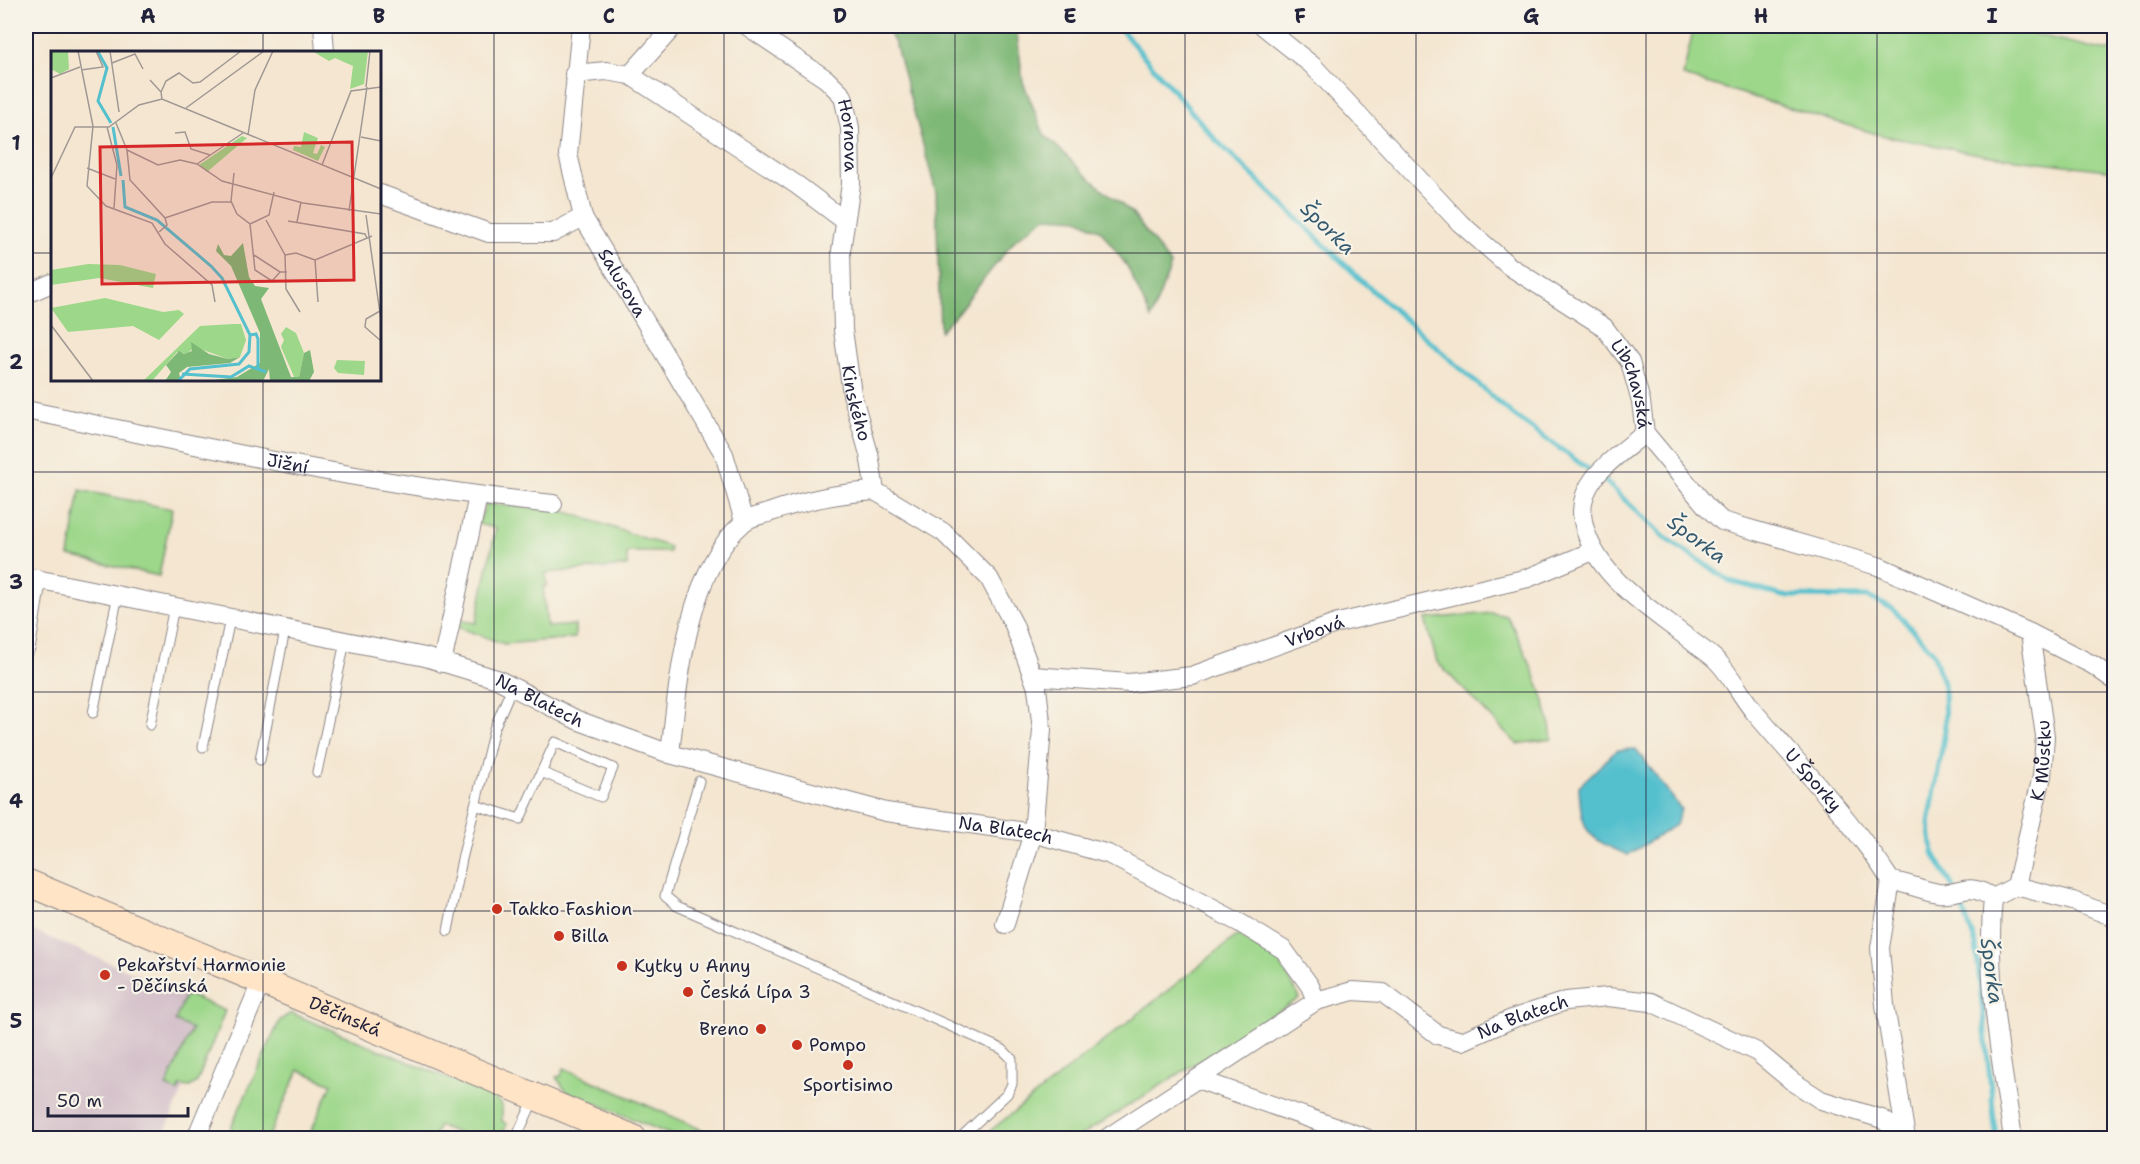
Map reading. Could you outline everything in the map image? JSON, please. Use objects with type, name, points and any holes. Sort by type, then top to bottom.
[{"type":"main road","name":"Děčínská","points":[[26,882],[633,1138]]},
{"type":"street","points":[[323,26],[325,51]]},
{"type":"street","name":"Salusova","points":[[580,26],[568,154],[583,218],[602,246],[724,454],[744,521]]},
{"type":"street","points":[[630,75],[674,26]]},
{"type":"street","name":"Hornova","points":[[747,26],[826,79],[843,96],[850,128],[851,184],[845,220]]},
{"type":"street","name":"Libchavská","points":[[1263,26],[1312,65],[1468,230],[1509,266],[1604,327],[1630,362],[1641,402],[1645,433],[1706,506],[1722,520],[1878,566],[2030,633],[2093,664],[2115,681]]},
{"type":"street","points":[[574,74],[606,71],[630,75],[797,185],[845,220]]},
{"type":"street","points":[[381,194],[489,233],[553,233],[583,218]]},
{"type":"street","name":"Kinského","points":[[845,220],[841,251],[843,330],[852,394],[876,491]]},
{"type":"street","points":[[26,294],[51,283]]},
{"type":"street","name":"Jižní","points":[[26,410],[330,474],[478,496],[553,504]]},
{"type":"street","name":"U Šporky","points":[[1645,433],[1608,464],[1588,485],[1583,494],[1583,519],[1593,551],[1617,582],[1719,663],[1755,713],[1865,841],[1891,881]]},
{"type":"street","points":[[670,754],[679,684],[695,604],[713,556],[744,521],[803,501],[839,493],[876,491],[943,532],[989,578],[1014,625],[1033,676],[1042,730],[1033,833],[1005,924]]},
{"type":"street","points":[[442,663],[478,496]]},
{"type":"street","name":"Vrbová","points":[[1033,676],[1129,683],[1192,676],[1338,623],[1528,578],[1593,551]]},
{"type":"street","points":[[26,647],[31,578]]},
{"type":"street","name":"Na Blatech","points":[[31,578],[442,663],[497,679],[577,720],[670,754],[886,812],[1033,833],[1108,854],[1240,923],[1284,950],[1313,993],[1353,991],[1383,993],[1438,1035],[1462,1041],[1514,1018],[1566,1001],[1608,997],[1652,1002],[1757,1052],[1792,1081],[1821,1100],[1882,1119],[1905,1137]]},
{"type":"street","name":"K Můstku","points":[[2016,886],[2042,776],[2045,736],[2030,633]]},
{"type":"street","points":[[1905,1137],[1885,1005],[1880,948],[1891,881],[1906,882],[1939,893],[1965,888],[1982,891],[1993,898]]},
{"type":"street","points":[[1993,898],[2016,886],[2073,901],[2115,916]]},
{"type":"street","points":[[1993,898],[1990,927],[1993,1003],[2013,1138]]},
{"type":"street","points":[[196,1138],[262,980]]},
{"type":"street","points":[[1107,1138],[1197,1079],[1313,993]]},
{"type":"street","points":[[1197,1079],[1366,1138]]},
{"type":"lane","points":[[93,713],[118,595]]},
{"type":"lane","points":[[150,726],[174,607]]},
{"type":"lane","points":[[203,747],[231,619]]},
{"type":"lane","points":[[260,760],[285,630]]},
{"type":"lane","points":[[316,772],[345,642]]},
{"type":"lane","points":[[448,931],[494,729],[512,687]]},
{"type":"lane","points":[[475,805],[520,819],[541,772],[555,742],[613,768],[601,797],[541,772]]},
{"type":"lane","points":[[699,781],[665,896],[677,906],[1002,1049],[1012,1059],[1012,1084],[1007,1094],[960,1138]]},
{"type":"lane","points":[[516,1138],[535,1096]]},
{"type":"shaded area","points":[[26,928],[219,1008],[162,1138],[26,1138]]},
{"type":"green space","points":[[884,26],[1016,26],[1023,82],[1044,134],[1087,176],[1132,213],[1171,265],[1151,318],[1127,266],[1101,231],[1078,219],[1046,217],[1015,240],[940,331],[936,192],[895,43]]},
{"type":"green space","points":[[1694,26],[2000,26],[2102,50],[2114,50],[2114,171],[1984,155],[1880,135],[1683,76]]},
{"type":"green space","points":[[80,490],[172,509],[159,576],[69,556]]},
{"type":"green space","points":[[486,504],[561,510],[670,547],[669,552],[627,552],[627,566],[546,573],[547,586],[543,587],[547,627],[575,625],[575,638],[504,644],[457,627],[459,620],[476,623],[496,528],[478,524]]},
{"type":"green space","points":[[1492,613],[1507,616],[1521,644],[1541,692],[1552,739],[1517,744],[1437,662],[1425,619]]},
{"type":"green space","points":[[1238,935],[1280,963],[1300,998],[1077,1138],[981,1138]]},
{"type":"green space","points":[[185,996],[191,996],[225,1011],[197,1082],[190,1087],[180,1086],[178,1092],[166,1087],[192,1029],[175,1021]]},
{"type":"green space","points":[[291,1013],[493,1097],[502,1105],[502,1121],[507,1124],[501,1137],[471,1138],[439,1126],[433,1138],[308,1138],[332,1084],[299,1070],[268,1138],[235,1136],[231,1132],[232,1125],[280,1020]]},
{"type":"green space","points":[[564,1068],[709,1133],[707,1138],[678,1138],[566,1091],[556,1077],[561,1076]]},
{"type":"water","points":[[1636,749],[1681,809],[1676,825],[1628,855],[1603,843],[1588,831],[1582,813],[1579,786],[1617,750]]},
{"type":"waterway","name":"Šporka","points":[[1118,26],[1215,139],[1364,283],[1513,415],[1605,481],[1664,537],[1730,581],[1783,596],[1868,597],[1893,609],[1933,652],[1944,686],[1945,731],[1929,823],[1933,852],[1953,887]]},
{"type":"waterway","name":"Šporka","points":[[1958,896],[1976,945],[1996,1138]]},
{"type":"place","name":"Takko Fashion","points":[[497,909]]},
{"type":"place","name":"Billa","points":[[559,936]]},
{"type":"place","name":"Kytky u Anny","points":[[622,966]]},
{"type":"place","name":"Pekařství Harmonie - Děčínská","points":[[105,975]]},
{"type":"place","name":"Česká Lípa 3","points":[[688,992]]},
{"type":"place","name":"Breno","points":[[761,1029]]},
{"type":"place","name":"Pompo","points":[[797,1045]]},
{"type":"place","name":"Sportisimo","points":[[848,1065]]}]
